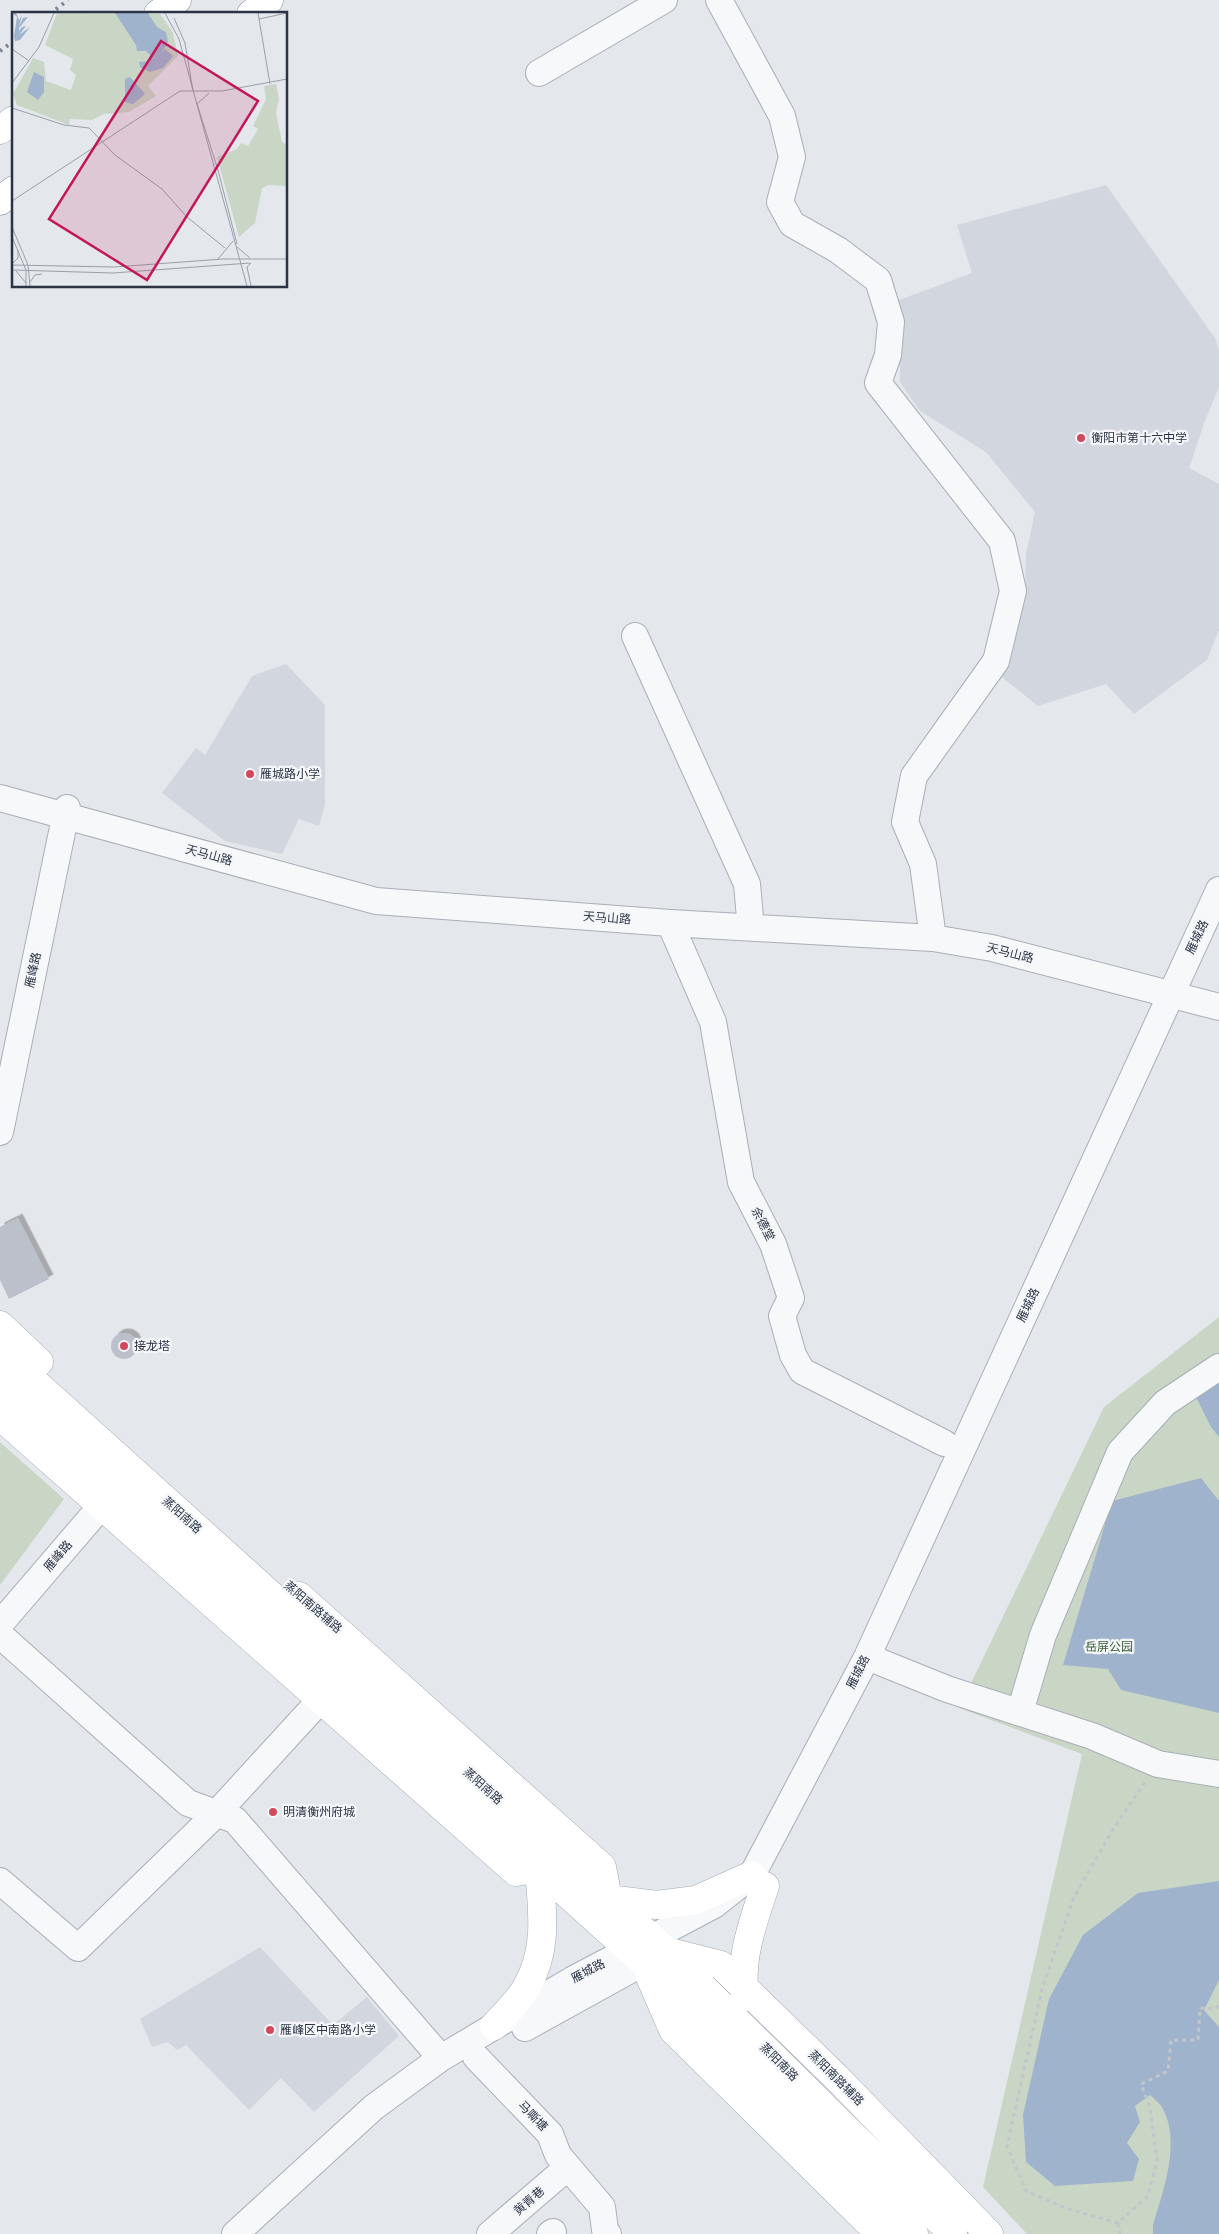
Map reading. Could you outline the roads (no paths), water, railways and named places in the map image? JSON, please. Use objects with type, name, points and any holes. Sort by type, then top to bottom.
[{"type":"main road","points":[[161,12],[177,0]]},
{"type":"main road","points":[[254,12],[269,0]]},
{"type":"main road","points":[[0,130],[12,121]]},
{"type":"main road","points":[[0,201],[12,192]]},
{"type":"main road","name":"蒸阳南路辅路","points":[[0,1325],[148,1464],[332,1624],[602,1867],[608,1899]]},
{"type":"main road","name":"蒸阳南路","points":[[0,1351],[608,1899],[647,1950],[914,2234]]},
{"type":"main road","name":"蒸阳南路","points":[[0,1383],[108,1497],[328,1692],[539,1868],[647,1950],[756,2040],[954,2234]]},
{"type":"main road","points":[[0,1416],[108,1497]]},
{"type":"main road","points":[[494,2026],[526,1989],[538,1960],[544,1927],[539,1868]]},
{"type":"main road","points":[[608,1899],[657,1905],[696,1900],[759,1880],[749,1932],[743,1987],[748,2019],[756,2040]]},
{"type":"main road","points":[[647,1950],[673,2030],[880,2234]]},
{"type":"main road","name":"蒸阳南路辅路","points":[[647,1950],[721,1965],[836,2078],[989,2234]]},
{"type":"street","points":[[540,73],[664,0]]},
{"type":"street","points":[[719,0],[782,116],[792,157],[780,202],[792,224],[838,250],[878,280],[891,322],[888,355],[878,383],[1002,541],[1013,591],[996,661],[914,776],[905,822],[923,864],[933,933]]},
{"type":"street","points":[[635,636],[747,884],[750,918]]},
{"type":"street","name":"天马山路","points":[[0,790],[376,901],[670,923],[933,933]]},
{"type":"street","name":"天马山路","points":[[0,798],[66,811],[377,893],[750,918],[933,933],[1180,990],[1219,994]]},
{"type":"street","name":"雁峰路","points":[[0,1132],[66,811]]},
{"type":"street","name":"雁城路","points":[[235,2234],[374,2107],[441,2058],[572,1980],[725,1918],[759,1880],[880,1662],[1180,990],[1219,890]]},
{"type":"street","name":"雁城路","points":[[759,1880],[867,1657],[1180,990],[1219,919]]},
{"type":"street","name":"余德堂","points":[[670,923],[713,1022],[742,1182],[773,1244],[791,1298],[782,1316],[793,1355],[802,1370],[944,1443]]},
{"type":"street","name":"天马山路","points":[[1180,990],[1219,1007]]},
{"type":"street","points":[[1020,1712],[1043,1635],[1120,1452],[1166,1403],[1219,1367]]},
{"type":"street","name":"雁峰路","points":[[0,1624],[108,1497]]},
{"type":"street","points":[[0,1635],[188,1803],[235,1820],[441,2058]]},
{"type":"street","points":[[880,1662],[948,1689],[1092,1736],[1158,1764],[1219,1774]]},
{"type":"street","points":[[0,1880],[78,1948],[216,1814],[328,1692]]},
{"type":"street","name":"雁城路","points":[[259,2234],[384,2119],[448,2073],[647,1950]]},
{"type":"street","name":"马嘶塘","points":[[476,2057],[550,2134],[558,2155],[602,2207],[605,2230],[608,2234]]},
{"type":"street","name":"黄青巷","points":[[490,2234],[568,2167]]},
{"type":"water","points":[[1219,1371],[1219,1437],[1211,1427],[1192,1389]]},
{"type":"water","points":[[1201,1478],[1219,1501],[1219,1713],[1121,1690],[1108,1669],[1063,1665],[1112,1501]]},
{"type":"water","points":[[1219,1881],[1219,1980],[1204,2010],[1219,2027],[1219,2234],[1153,2234],[1153,2225],[1168,2167],[1170,2137],[1168,2122],[1162,2107],[1150,2095],[1135,2106],[1140,2122],[1127,2143],[1139,2159],[1133,2181],[1055,2186],[1026,2162],[1023,2115],[1049,1999],[1083,1935],[1138,1893]]},
{"type":"railway","points":[[53,12],[68,0]]},
{"type":"railway","points":[[0,51],[12,42]]},
{"type":"place","name":"衡阳市第十六中学","points":[[1081,438]]},
{"type":"place","name":"雁城路小学","points":[[250,774]]},
{"type":"place","name":"接龙塔","points":[[124,1346]]},
{"type":"place","name":"明清衡州府城","points":[[273,1812]]},
{"type":"place","name":"雁峰区中南路小学","points":[[270,2030]]},
{"type":"park label","name":"岳屏公园","points":[[1109,1647]]}]
